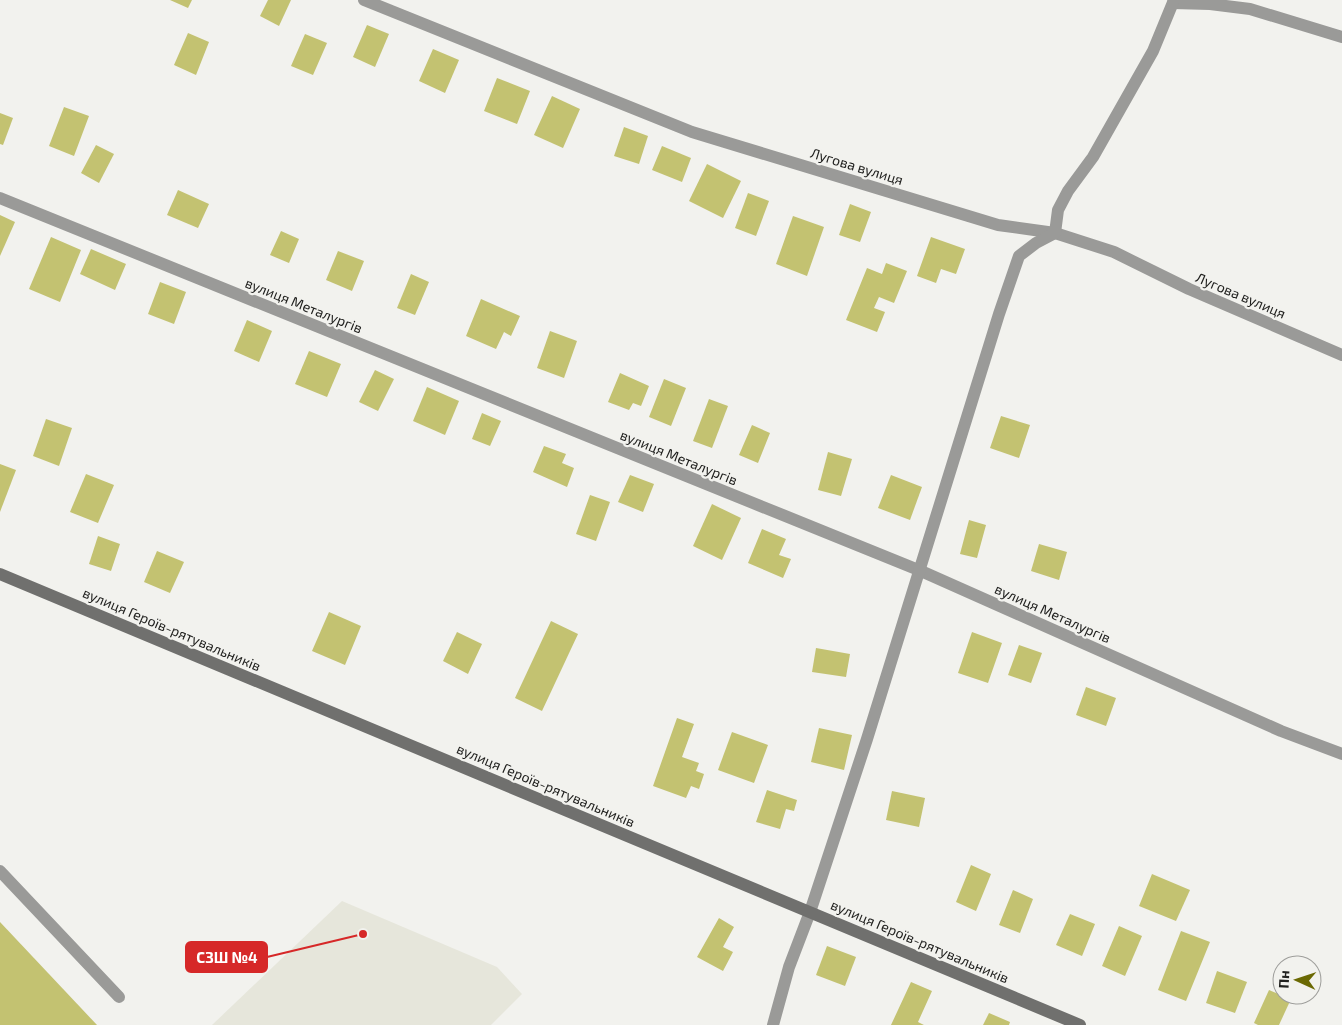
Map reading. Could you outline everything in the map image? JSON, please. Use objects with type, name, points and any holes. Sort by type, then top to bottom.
[{"type":"street","name":"Лугова вулиця","points":[[364,0],[692,132],[998,224],[1055,233],[1114,252],[1190,289],[1342,355]]},
{"type":"street","points":[[772,1025],[789,967],[810,912],[921,571],[999,314],[1019,256],[1036,243],[1055,233],[1058,210],[1068,191],[1093,157],[1153,51],[1174,1],[1250,9],[1342,37]]},
{"type":"street","name":"вулиця Металургів","points":[[0,198],[921,571],[1281,731],[1342,754]]},
{"type":"street","name":"вулиця Героїв-рятувальників","points":[[0,574],[1080,1025]]},
{"type":"street","points":[[0,871],[119,998]]},
{"type":"shaded area","points":[[342,901],[497,967],[522,994],[491,1025],[212,1025]]},
{"type":"building","points":[[170,0],[192,0],[188,8]]},
{"type":"building","points":[[268,0],[291,0],[279,26],[260,16]]},
{"type":"building","points":[[367,25],[389,34],[375,67],[353,57]]},
{"type":"building","points":[[188,33],[209,42],[196,75],[174,65]]},
{"type":"building","points":[[305,34],[327,43],[313,75],[291,66]]},
{"type":"building","points":[[433,49],[459,60],[445,93],[419,81]]},
{"type":"building","points":[[497,78],[530,91],[517,124],[484,111]]},
{"type":"building","points":[[552,96],[580,109],[563,148],[534,135]]},
{"type":"building","points":[[64,107],[89,116],[74,156],[49,146]]},
{"type":"building","points":[[0,113],[13,118],[3,145],[0,144]]},
{"type":"building","points":[[624,127],[648,136],[639,164],[614,156]]},
{"type":"building","points":[[96,145],[114,154],[99,183],[81,173]]},
{"type":"building","points":[[662,146],[691,158],[682,182],[652,170]]},
{"type":"building","points":[[707,164],[741,181],[723,218],[689,201]]},
{"type":"building","points":[[178,190],[209,204],[198,228],[167,215]]},
{"type":"building","points":[[748,193],[769,201],[756,236],[735,228]]},
{"type":"building","points":[[850,204],[871,212],[860,242],[839,235]]},
{"type":"building","points":[[0,215],[15,222],[0,256]]},
{"type":"building","points":[[793,216],[824,227],[807,276],[776,264]]},
{"type":"building","points":[[281,231],[299,239],[289,263],[270,255]]},
{"type":"building","points":[[51,237],[81,250],[60,302],[29,289]]},
{"type":"building","points":[[931,237],[965,249],[956,274],[941,269],[936,283],[917,276]]},
{"type":"building","points":[[91,249],[126,264],[115,290],[80,274]]},
{"type":"building","points":[[338,251],[364,261],[352,291],[326,280]]},
{"type":"building","points":[[886,263],[907,271],[894,303],[879,297],[874,308],[885,312],[877,332],[846,320],[867,268],[882,274]]},
{"type":"building","points":[[411,274],[429,282],[415,315],[397,308]]},
{"type":"building","points":[[160,282],[186,292],[174,324],[148,314]]},
{"type":"building","points":[[481,299],[520,316],[511,336],[504,332],[496,349],[466,336]]},
{"type":"building","points":[[247,320],[272,331],[259,362],[234,351]]},
{"type":"building","points":[[550,331],[577,341],[564,378],[537,368]]},
{"type":"building","points":[[309,351],[341,364],[327,397],[295,384]]},
{"type":"building","points":[[375,370],[394,379],[378,411],[359,402]]},
{"type":"building","points":[[620,373],[649,386],[641,406],[633,403],[629,410],[608,402]]},
{"type":"building","points":[[664,379],[686,388],[671,426],[649,417]]},
{"type":"building","points":[[427,387],[459,401],[445,435],[413,421]]},
{"type":"building","points":[[709,399],[728,406],[712,448],[693,441]]},
{"type":"building","points":[[482,413],[501,421],[490,446],[472,439]]},
{"type":"building","points":[[1001,416],[1030,425],[1019,458],[990,448]]},
{"type":"building","points":[[46,419],[72,428],[59,466],[33,456]]},
{"type":"building","points":[[752,425],[770,433],[758,463],[739,455]]},
{"type":"building","points":[[544,446],[566,454],[562,463],[574,468],[567,487],[533,472]]},
{"type":"building","points":[[828,452],[852,459],[841,496],[818,490]]},
{"type":"building","points":[[0,464],[16,470],[0,512]]},
{"type":"building","points":[[86,474],[114,485],[98,523],[70,512]]},
{"type":"building","points":[[630,475],[654,484],[643,512],[618,502]]},
{"type":"building","points":[[891,475],[922,487],[910,520],[878,508]]},
{"type":"building","points":[[590,495],[610,502],[596,541],[576,534]]},
{"type":"building","points":[[712,504],[741,518],[722,560],[693,546]]},
{"type":"building","points":[[969,520],[986,525],[977,558],[960,554]]},
{"type":"building","points":[[762,529],[786,539],[779,555],[791,559],[783,578],[748,563]]},
{"type":"building","points":[[98,536],[120,544],[111,571],[89,564]]},
{"type":"building","points":[[1039,544],[1067,552],[1059,580],[1031,571]]},
{"type":"building","points":[[157,551],[184,562],[170,593],[144,582]]},
{"type":"building","points":[[329,612],[361,626],[345,665],[312,651]]},
{"type":"building","points":[[551,621],[578,634],[542,711],[515,698]]},
{"type":"building","points":[[457,632],[482,644],[468,674],[443,661]]},
{"type":"building","points":[[972,632],[1002,643],[988,683],[958,673]]},
{"type":"building","points":[[1019,645],[1042,653],[1031,683],[1008,675]]},
{"type":"building","points":[[816,648],[850,654],[846,677],[812,672]]},
{"type":"building","points":[[1086,687],[1116,698],[1106,726],[1076,715]]},
{"type":"building","points":[[677,718],[694,724],[682,757],[699,763],[696,771],[704,774],[699,789],[691,786],[686,798],[653,786]]},
{"type":"building","points":[[819,728],[852,735],[844,770],[811,762]]},
{"type":"building","points":[[732,732],[768,745],[754,783],[718,770]]},
{"type":"building","points":[[767,790],[797,800],[794,811],[786,809],[780,829],[756,822]]},
{"type":"building","points":[[892,791],[925,798],[919,827],[886,820]]},
{"type":"building","points":[[971,865],[991,874],[976,911],[956,902]]},
{"type":"building","points":[[1152,874],[1190,890],[1176,921],[1139,906]]},
{"type":"building","points":[[1013,890],[1033,899],[1020,933],[999,925]]},
{"type":"building","points":[[1070,914],[1095,924],[1082,956],[1056,945]]},
{"type":"building","points":[[719,918],[734,927],[723,947],[733,952],[723,971],[697,957]]},
{"type":"building","points":[[0,922],[97,1025],[0,1025]]},
{"type":"building","points":[[1119,926],[1142,936],[1125,976],[1102,966]]},
{"type":"building","points":[[1181,931],[1210,942],[1186,1001],[1158,990]]},
{"type":"building","points":[[827,946],[856,957],[845,986],[816,975]]},
{"type":"building","points":[[1217,971],[1247,982],[1235,1013],[1206,1003]]},
{"type":"building","points":[[911,982],[932,991],[918,1022],[924,1025],[891,1025]]},
{"type":"building","points":[[1269,990],[1272,991],[1272,1005],[1288,1005],[1279,1025],[1258,1025],[1254,1023]]},
{"type":"building","points":[[989,1013],[1010,1022],[1009,1025],[983,1025]]},
{"type":"place","name":"СЗШ №4","points":[[363,934]]}]
